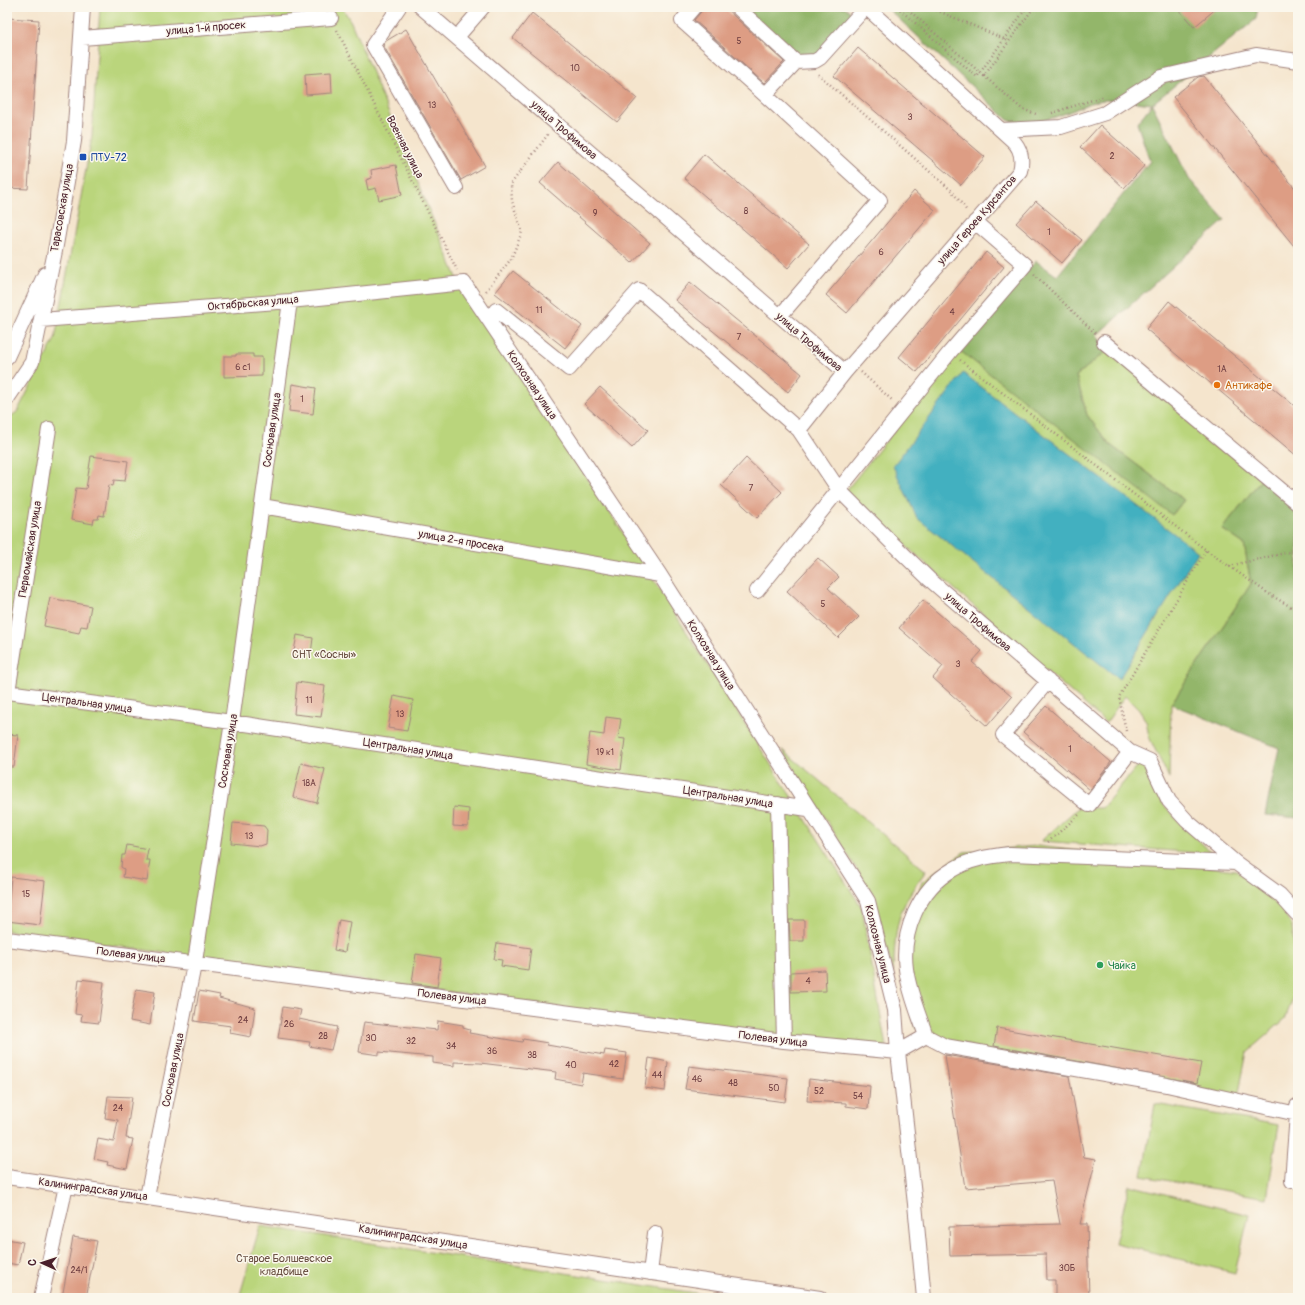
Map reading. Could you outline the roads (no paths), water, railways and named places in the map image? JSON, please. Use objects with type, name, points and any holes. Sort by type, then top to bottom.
[{"type":"street","name":"Тарасовская улица","points":[[7,399],[32,362],[55,251],[74,141],[83,7]]},
{"type":"street","points":[[399,7],[373,45],[456,188]]},
{"type":"street","name":"улица Трофимова","points":[[422,7],[845,372],[799,430],[839,490],[929,579],[1130,752],[1150,760],[1169,800],[1187,821],[1236,863],[1280,896],[1298,915]]},
{"type":"street","points":[[457,37],[482,7]]},
{"type":"street","points":[[694,7],[682,21],[880,200],[780,316]]},
{"type":"street","points":[[736,7],[801,62]]},
{"type":"street","points":[[765,95],[801,62],[815,61],[820,58],[866,7]]},
{"type":"street","name":"улица Героев Курсантов","points":[[845,372],[1020,172],[1021,160],[1016,144],[866,7]]},
{"type":"street","name":"улица 1-й просек","points":[[82,38],[331,18]]},
{"type":"street","points":[[1001,130],[1061,127],[1105,113],[1160,78],[1256,55],[1298,61]]},
{"type":"street","points":[[757,591],[950,352],[1025,265],[975,222]]},
{"type":"street","points":[[7,356],[55,251]]},
{"type":"street","name":"Октябрьская улица","points":[[41,320],[290,301],[464,284]]},
{"type":"street","name":"Колхозная улица","points":[[464,284],[660,575],[868,901],[895,1010],[898,1052],[924,1298]]},
{"type":"street","points":[[496,310],[569,369],[639,290],[799,430]]},
{"type":"street","name":"Сосновая улица","points":[[148,1198],[195,964],[232,722],[290,301]]},
{"type":"street","points":[[1104,342],[1298,504]]},
{"type":"street","name":"Первомайская улица","points":[[8,692],[49,429]]},
{"type":"street","name":"улица 2-я просека","points":[[262,506],[660,575]]},
{"type":"street","points":[[1048,681],[1003,735],[1089,806],[1130,752]]},
{"type":"street","name":"Центральная улица","points":[[8,692],[232,722],[808,809]]},
{"type":"street","points":[[778,804],[784,1041]]},
{"type":"street","points":[[1236,863],[1010,854],[986,856],[952,870],[938,880],[927,892],[909,925],[906,969],[926,1036],[945,1046],[1297,1109]]},
{"type":"street","name":"Полевая улица","points":[[7,939],[784,1041],[898,1052]]},
{"type":"street","points":[[898,1052],[926,1036]]},
{"type":"street","points":[[1298,1098],[1292,1181],[1298,1181]]},
{"type":"street","name":"Калининградская улица","points":[[7,1177],[66,1186],[91,1186],[148,1198],[625,1276],[650,1273],[820,1298]]},
{"type":"street","points":[[41,1298],[66,1186]]},
{"type":"street","points":[[650,1273],[655,1233]]},
{"type":"water","points":[[963,373],[1198,552],[1119,679],[917,518],[893,466]]},
{"type":"place","name":"ПТУ-72","points":[[83,157]]},
{"type":"place","name":"Антикафе","points":[[1217,385]]},
{"type":"place","name":"Чайка","points":[[1100,965]]},
{"type":"park label","name":"СНТ «Сосны»","points":[[324,654]]},
{"type":"park label","name":"Старое Болшевское кладбище","points":[[284,1264]]}]
